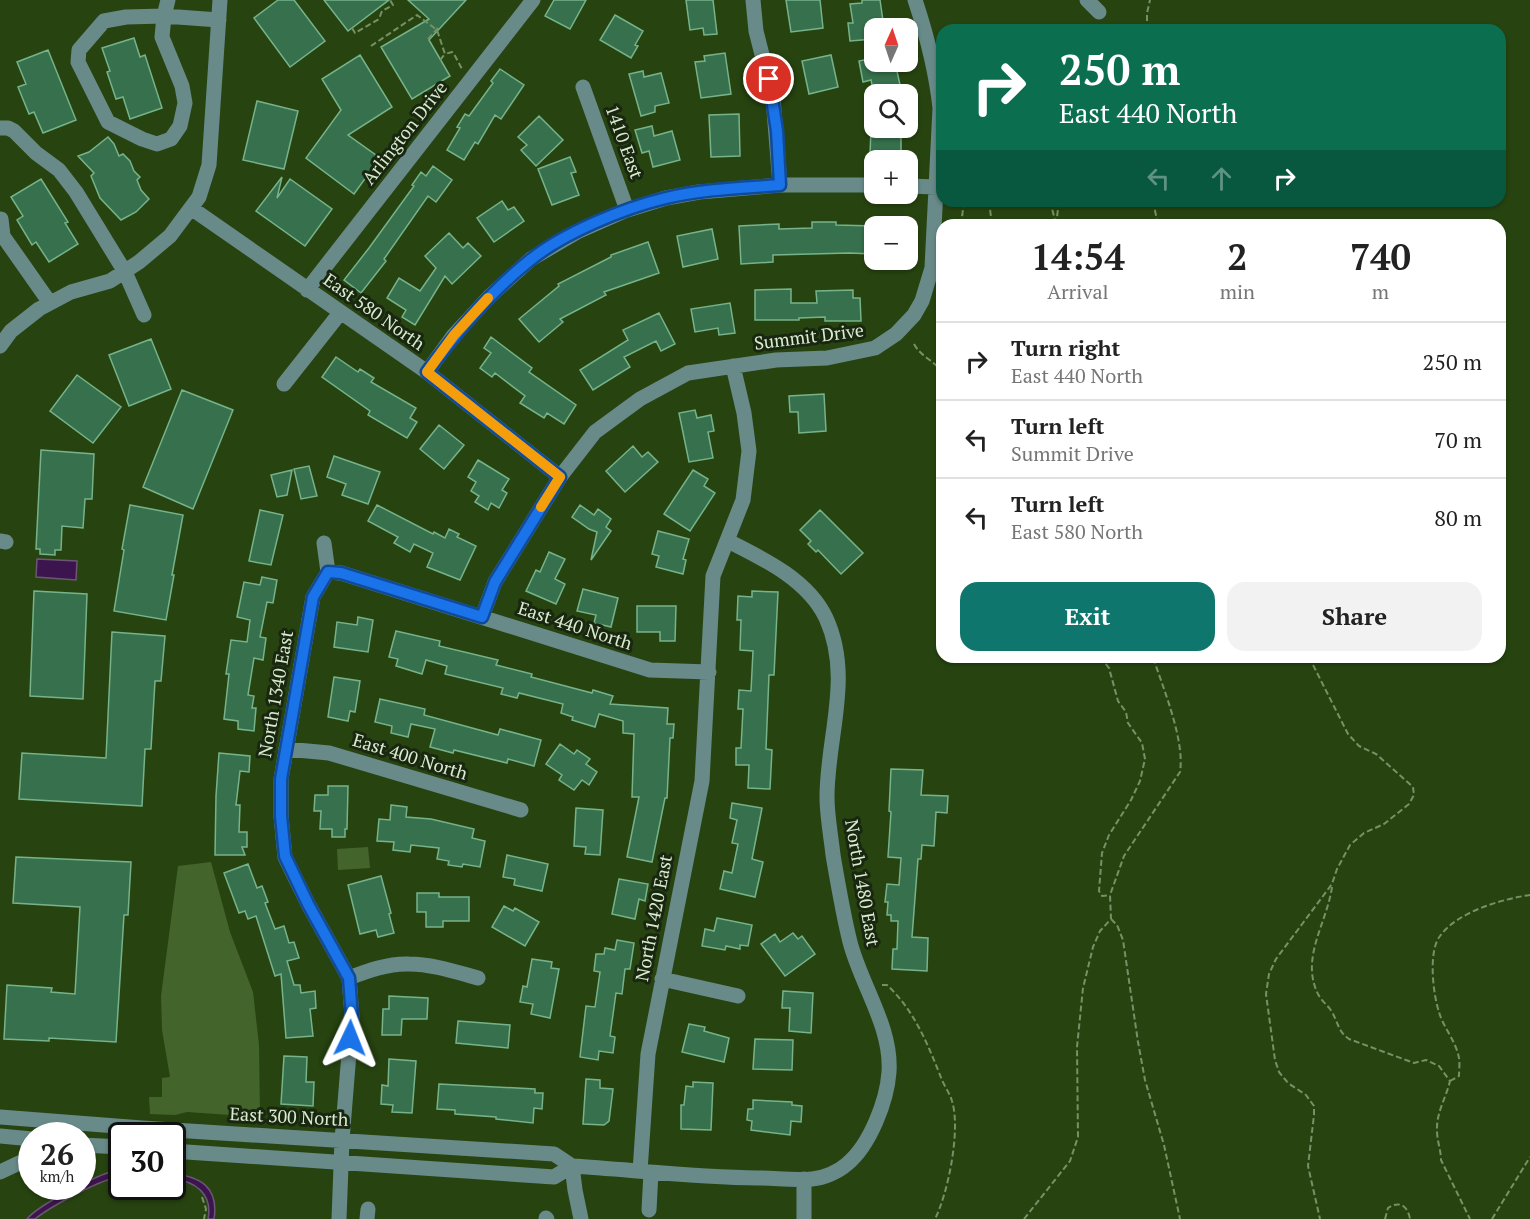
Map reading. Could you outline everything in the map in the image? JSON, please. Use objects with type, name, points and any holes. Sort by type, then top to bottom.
[{"type":"street","points":[[168,0],[164,16],[162,37],[183,86],[184,103],[180,126],[171,139],[157,144],[108,122],[78,62],[79,50],[104,21],[126,17],[164,16],[219,20]]},
{"type":"street","points":[[0,346],[11,331],[39,309],[71,292],[110,281],[139,262],[170,236],[199,197],[209,165],[220,0]]},
{"type":"street","name":"Arlington Drive","points":[[307,290],[533,0]]},
{"type":"street","points":[[753,0],[756,31],[773,98],[780,185]]},
{"type":"street","name":"Summit Drive","points":[[915,0],[936,74]]},
{"type":"street","points":[[1087,0],[1099,12]]},
{"type":"street","name":"1410 East","points":[[584,87],[627,210]]},
{"type":"street","points":[[0,128],[14,131],[36,153],[59,171],[76,192],[125,272],[144,315]]},
{"type":"street","points":[[427,372],[454,335],[490,296],[531,259],[577,232],[627,210],[666,198],[699,192],[780,185],[864,185]]},
{"type":"street","points":[[918,186],[936,187]]},
{"type":"street","name":"Summit Drive","points":[[482,617],[495,582],[560,477],[595,432],[640,399],[688,373],[851,354],[874,348],[896,334],[914,315],[928,284],[934,251],[936,187]]},
{"type":"street","name":"East 580 North","points":[[191,208],[427,372],[560,477]]},
{"type":"street","points":[[0,219],[3,236],[50,303]]},
{"type":"street","points":[[284,384],[340,313]]},
{"type":"street","name":"Summit Drive","points":[[709,672],[713,576],[743,500],[749,451],[744,413],[733,366]]},
{"type":"street","name":"North 1480 East","points":[[645,1171],[726,1177],[804,1179],[813,1179],[835,1172],[861,1151],[882,1104],[889,1072],[886,1038],[850,943],[833,855],[827,797],[838,700],[836,646],[816,599],[762,558],[728,541]]},
{"type":"street","points":[[324,543],[328,572]]},
{"type":"street","name":"East 440 North","points":[[328,572],[341,573],[650,670],[709,672]]},
{"type":"street","name":"North 1340 East","points":[[328,572],[313,597],[281,779],[281,816],[285,856],[308,904],[349,978],[352,1016],[342,1140],[339,1219]]},
{"type":"street","name":"North 1420 East","points":[[649,1210],[645,1171],[648,1054],[702,781],[709,672]]},
{"type":"street","name":"East 400 North","points":[[286,749],[328,753],[521,810]]},
{"type":"street","points":[[349,978],[407,963],[436,967],[478,978]]},
{"type":"street","points":[[662,978],[738,996]]},
{"type":"street","name":"East 300 North","points":[[0,1117],[554,1154],[572,1166],[645,1171]]},
{"type":"street","points":[[0,1136],[18,1138]]},
{"type":"street","name":"East 300 North","points":[[186,1152],[554,1177],[572,1166]]},
{"type":"street","points":[[0,1172],[18,1164]]},
{"type":"street","points":[[572,1166],[574,1190],[581,1219]]},
{"type":"street","points":[[804,1179],[804,1219]]},
{"type":"path","points":[[352,28],[355,33],[379,19],[382,11],[393,4],[390,0]]},
{"type":"path","points":[[1147,24],[1150,0]]},
{"type":"path","points":[[371,46],[417,15],[437,29],[445,54]]},
{"type":"path","points":[[428,39],[437,29]]},
{"type":"path","points":[[440,60],[445,54]]},
{"type":"path","points":[[445,54],[454,54],[462,69]]},
{"type":"path","points":[[914,344],[918,351],[936,365]]},
{"type":"path","points":[[1105,663],[1109,668],[1118,701],[1126,712],[1128,723],[1142,744],[1145,759],[1140,781],[1109,835],[1102,853],[1100,891],[1102,896],[1110,895]]},
{"type":"path","points":[[1155,663],[1179,743],[1182,760],[1180,772],[1124,856],[1110,895],[1111,919],[1123,940],[1137,1042],[1145,1080],[1164,1145],[1180,1219]]},
{"type":"path","points":[[1312,663],[1347,734],[1359,746],[1376,754],[1413,787],[1414,795],[1409,804],[1384,824],[1364,833],[1350,845],[1337,869],[1327,909],[1314,946],[1314,984],[1319,997],[1330,1009],[1342,1034],[1349,1039],[1414,1063],[1426,1060],[1439,1066],[1450,1081]]},
{"type":"path","points":[[1320,1219],[1308,1166],[1314,1106],[1306,1095],[1288,1083],[1279,1072],[1266,994],[1269,974],[1276,959],[1332,884]]},
{"type":"path","points":[[1470,1219],[1441,1160],[1437,1133],[1440,1106],[1446,1096],[1450,1081],[1459,1076],[1459,1058],[1439,1013],[1434,990],[1433,950],[1438,937],[1451,924],[1479,908],[1530,895]]},
{"type":"path","points":[[1024,1219],[1070,1161],[1078,1137],[1077,1047],[1083,988],[1093,947],[1100,931],[1111,919]]},
{"type":"path","points":[[879,986],[887,985],[909,1009],[952,1102],[954,1130],[950,1176],[944,1201],[935,1219]]},
{"type":"path","points":[[1492,1219],[1530,1157]]},
{"type":"path","points":[[202,1197],[206,1209],[204,1219]]},
{"type":"path","points":[[1385,1219],[1388,1208],[1394,1204],[1402,1204],[1410,1219]]},
{"type":"green space","points":[[368,847],[370,868],[338,870],[337,849]]},
{"type":"green space","points":[[211,862],[230,932],[253,992],[259,1045],[260,1117],[187,1112],[175,1115],[150,1114],[149,1097],[162,1097],[162,1078],[170,1077],[162,1030],[161,996],[178,866]]},
{"type":"shaded area","points":[[37,559],[77,561],[76,580],[36,577]]},
{"type":"shaded area","points":[[108,1173],[108,1180],[96,1184],[96,1178]]},
{"type":"shaded area","points":[[186,1176],[199,1181],[211,1192],[215,1208],[214,1219],[208,1219],[208,1202],[201,1190],[188,1183]]},
{"type":"shaded area","points":[[53,1200],[64,1200],[35,1219],[27,1219]]},
{"type":"building","points":[[278,0],[294,0],[325,41],[290,67],[254,18]]},
{"type":"building","points":[[324,0],[389,0],[348,31]]},
{"type":"building","points":[[408,0],[466,0],[429,40],[450,76],[412,99],[381,47],[429,19]]},
{"type":"building","points":[[554,0],[586,0],[570,29],[545,16]]},
{"type":"building","points":[[686,0],[713,0],[717,34],[704,35],[703,28],[690,30]]},
{"type":"building","points":[[786,0],[820,0],[823,28],[791,32]]},
{"type":"building","points":[[862,0],[880,0],[883,18],[864,18],[864,40],[850,41],[848,23],[853,23],[850,4],[862,3]]},
{"type":"building","points":[[615,15],[643,31],[631,58],[600,40]]},
{"type":"building","points":[[134,38],[140,57],[145,55],[162,108],[130,119],[123,97],[116,99],[102,48]]},
{"type":"building","points":[[48,50],[76,120],[43,133],[34,112],[29,114],[18,87],[26,84],[17,62]]},
{"type":"building","points":[[725,53],[731,94],[701,98],[695,62],[705,61],[704,56]]},
{"type":"building","points":[[360,55],[392,107],[348,135],[380,158],[354,194],[306,158],[341,110],[322,79]]},
{"type":"building","points":[[831,55],[838,87],[809,94],[802,61]]},
{"type":"building","points":[[864,60],[864,72],[897,72],[900,84],[872,84],[871,80],[863,82],[859,61]]},
{"type":"building","points":[[500,69],[524,85],[501,119],[495,115],[478,144],[475,142],[464,160],[447,150],[465,114],[469,116],[493,83],[491,81]]},
{"type":"building","points":[[643,71],[644,77],[661,73],[669,103],[655,106],[655,112],[641,116],[629,74]]},
{"type":"building","points":[[257,101],[298,111],[284,169],[243,160]]},
{"type":"building","points":[[739,114],[740,156],[711,157],[709,115]]},
{"type":"building","points":[[539,116],[563,140],[536,166],[521,150],[527,145],[518,137]]},
{"type":"building","points":[[652,126],[654,136],[672,131],[680,160],[653,167],[649,151],[642,153],[635,130]]},
{"type":"building","points":[[108,137],[119,156],[123,154],[130,161],[134,171],[140,177],[137,180],[141,190],[149,199],[136,212],[121,220],[100,198],[91,176],[94,173],[78,156],[89,152]]},
{"type":"building","points":[[871,138],[901,138],[901,150],[870,150]]},
{"type":"building","points":[[570,157],[576,172],[571,173],[579,195],[552,205],[538,169]]},
{"type":"building","points":[[433,166],[452,180],[436,202],[428,196],[384,259],[386,261],[361,293],[344,280],[414,186],[412,185],[421,172],[426,176]]},
{"type":"building","points":[[282,177],[277,198],[290,179],[332,209],[305,246],[256,211]]},
{"type":"building","points":[[41,179],[68,222],[65,223],[78,244],[49,262],[36,242],[32,245],[17,220],[23,216],[11,197]]},
{"type":"building","points":[[502,201],[508,210],[514,207],[524,221],[494,242],[477,218]]},
{"type":"building","points":[[812,222],[864,226],[864,254],[773,255],[773,262],[741,264],[739,226],[779,224],[779,229],[812,228]]},
{"type":"building","points":[[712,229],[718,259],[683,267],[677,236]]},
{"type":"building","points":[[449,233],[463,248],[468,243],[481,256],[452,284],[445,276],[415,325],[402,317],[406,310],[387,298],[399,278],[420,291],[436,268],[425,256]]},
{"type":"building","points":[[648,242],[659,273],[604,292],[606,295],[560,319],[563,322],[539,342],[519,319],[559,286],[558,284],[611,255]]},
{"type":"building","points":[[791,289],[791,303],[817,303],[816,291],[853,290],[853,298],[860,298],[861,321],[825,321],[825,317],[799,318],[799,320],[755,320],[755,290]]},
{"type":"building","points":[[730,303],[735,333],[719,335],[718,328],[695,332],[691,309]]},
{"type":"building","points":[[659,313],[675,344],[661,351],[656,341],[624,357],[630,367],[593,390],[580,370],[628,340],[623,330]]},
{"type":"building","points":[[491,337],[532,368],[529,372],[576,405],[564,424],[547,413],[544,418],[520,403],[525,396],[495,373],[492,377],[480,368],[491,353],[484,348]]},
{"type":"building","points":[[151,339],[171,389],[129,406],[109,355]]},
{"type":"building","points":[[336,357],[358,372],[360,369],[374,378],[371,382],[416,408],[410,418],[417,422],[407,438],[368,415],[370,411],[322,377]]},
{"type":"building","points":[[77,375],[121,407],[93,443],[50,411]]},
{"type":"building","points":[[182,390],[233,410],[193,509],[143,487]]},
{"type":"building","points":[[824,394],[826,431],[799,433],[798,412],[790,412],[789,396]]},
{"type":"building","points":[[695,410],[697,418],[711,415],[714,431],[708,432],[713,458],[689,462],[679,413]]},
{"type":"building","points":[[439,425],[464,445],[444,469],[420,449]]},
{"type":"building","points":[[633,446],[642,457],[648,452],[658,462],[625,492],[606,471]]},
{"type":"building","points":[[41,450],[94,454],[92,499],[85,499],[83,528],[62,526],[61,550],[55,550],[55,555],[40,554],[40,549],[36,549]]},
{"type":"building","points":[[334,456],[380,472],[368,504],[342,495],[346,484],[327,477]]},
{"type":"building","points":[[478,460],[509,479],[502,490],[507,493],[499,508],[491,503],[488,510],[475,502],[479,496],[471,491],[476,482],[468,477]]},
{"type":"building","points":[[309,466],[317,496],[301,499],[294,469]]},
{"type":"building","points":[[292,470],[287,495],[277,497],[271,475]]},
{"type":"building","points":[[693,470],[708,479],[704,486],[715,493],[690,531],[664,514]]},
{"type":"building","points":[[130,505],[183,515],[166,620],[114,611]]},
{"type":"building","points":[[377,505],[445,538],[449,529],[459,534],[457,537],[476,546],[460,580],[427,567],[433,553],[414,544],[410,552],[394,543],[398,537],[368,521]]},
{"type":"building","points":[[580,505],[594,515],[598,509],[611,519],[606,527],[611,531],[591,560],[597,532],[572,517]]},
{"type":"building","points":[[260,510],[283,515],[271,565],[249,561]]},
{"type":"building","points":[[820,510],[863,553],[841,574],[818,550],[816,552],[808,544],[811,541],[800,530]]},
{"type":"building","points":[[658,531],[689,539],[683,559],[686,560],[683,574],[656,567],[659,556],[652,554]]},
{"type":"building","points":[[549,552],[565,559],[555,579],[565,584],[556,604],[526,591],[536,570],[540,572]]},
{"type":"building","points":[[262,577],[277,580],[273,603],[267,602],[260,637],[266,638],[263,660],[254,658],[248,695],[254,696],[252,708],[256,708],[254,731],[238,729],[238,721],[224,719],[229,674],[226,674],[231,640],[247,642],[250,620],[237,617],[244,582],[260,585]]},
{"type":"building","points":[[583,589],[618,598],[611,627],[594,623],[596,615],[577,611]]},
{"type":"building","points":[[34,591],[87,594],[83,699],[30,696]]},
{"type":"building","points":[[752,591],[778,592],[774,675],[769,675],[766,749],[772,750],[770,789],[748,788],[749,765],[736,765],[736,748],[741,748],[743,709],[738,709],[739,690],[751,691],[753,651],[740,650],[741,620],[737,620],[738,596],[752,597]]},
{"type":"building","points":[[637,606],[676,606],[675,641],[660,641],[660,632],[637,632]]},
{"type":"building","points":[[358,617],[373,620],[368,652],[334,647],[337,622],[357,625]]},
{"type":"building","points":[[396,631],[440,641],[439,646],[498,660],[496,665],[532,674],[531,677],[592,693],[593,690],[613,696],[610,704],[668,708],[667,724],[674,724],[673,738],[670,738],[667,798],[665,798],[652,862],[627,857],[639,797],[632,797],[634,734],[623,733],[623,721],[599,714],[595,727],[572,720],[573,717],[561,713],[563,704],[519,693],[517,698],[501,694],[503,688],[445,674],[447,666],[426,660],[422,674],[396,666],[398,659],[389,657]]},
{"type":"building","points":[[112,632],[165,636],[161,681],[155,681],[151,749],[145,749],[142,806],[19,799],[22,753],[106,758]]},
{"type":"building","points":[[334,677],[360,681],[355,712],[350,711],[348,721],[328,717]]},
{"type":"building","points":[[380,699],[425,709],[424,715],[498,735],[500,729],[541,740],[534,766],[508,759],[507,763],[454,750],[453,753],[430,747],[435,729],[411,724],[408,737],[391,733],[392,726],[375,722]]},
{"type":"building","points":[[560,744],[574,754],[577,750],[590,759],[586,764],[597,772],[589,785],[582,780],[574,790],[559,780],[562,775],[546,764]]},
{"type":"building","points":[[219,753],[250,756],[249,772],[240,771],[236,805],[240,805],[239,832],[247,832],[247,847],[242,847],[245,855],[215,855]]},
{"type":"building","points":[[891,769],[923,770],[921,795],[948,796],[947,813],[936,812],[934,846],[922,845],[921,859],[918,859],[912,937],[928,938],[927,971],[892,969],[893,949],[897,949],[898,921],[891,921],[891,915],[887,915],[888,902],[885,902],[887,884],[899,885],[901,858],[888,857]]},
{"type":"building","points":[[328,786],[348,786],[345,837],[332,837],[332,829],[320,829],[321,811],[314,811],[315,795],[328,795]]},
{"type":"building","points":[[732,803],[762,808],[752,859],[763,862],[755,897],[720,889],[724,871],[732,873],[738,844],[732,843],[737,820],[730,818]]},
{"type":"building","points":[[391,805],[407,807],[406,817],[431,819],[474,829],[472,838],[485,841],[480,867],[463,864],[462,867],[448,865],[449,861],[437,859],[439,848],[411,845],[410,852],[393,850],[394,842],[377,841],[379,819],[390,820]]},
{"type":"building","points":[[576,808],[603,810],[600,855],[585,854],[586,847],[574,846]]},
{"type":"building","points":[[507,855],[548,864],[542,891],[514,885],[515,879],[503,877]]},
{"type":"building","points":[[16,857],[131,862],[128,915],[124,915],[116,1042],[49,1038],[49,1041],[4,1039],[7,985],[52,988],[51,992],[75,994],[80,907],[13,903]]},
{"type":"building","points":[[248,864],[257,888],[262,886],[268,902],[265,903],[275,929],[284,926],[289,943],[294,942],[299,958],[287,961],[294,985],[300,985],[301,993],[315,991],[316,1008],[310,1009],[313,1036],[286,1038],[281,974],[275,976],[256,916],[248,919],[245,911],[239,913],[224,873]]},
{"type":"building","points":[[381,876],[394,933],[378,937],[376,930],[360,934],[348,885]]},
{"type":"building","points":[[619,879],[648,884],[645,901],[639,899],[635,919],[612,914]]},
{"type":"building","points":[[417,893],[439,893],[439,897],[469,897],[469,921],[443,921],[443,927],[426,927],[426,912],[417,912]]},
{"type":"building","points":[[504,906],[513,911],[515,908],[539,922],[525,946],[492,927]]},
{"type":"building","points":[[717,918],[752,925],[748,946],[740,945],[740,949],[726,946],[725,950],[702,946],[705,929],[714,931]]},
{"type":"building","points":[[793,933],[798,939],[802,936],[815,954],[785,976],[761,944],[775,934],[780,942]]},
{"type":"building","points":[[617,940],[634,943],[630,969],[625,969],[622,994],[616,993],[610,1036],[615,1037],[613,1053],[599,1051],[598,1060],[580,1057],[586,1006],[595,1007],[600,972],[594,971],[596,954],[604,954],[605,948],[615,950]]},
{"type":"building","points":[[532,959],[552,962],[551,968],[559,969],[550,1018],[531,1014],[533,1004],[520,1002],[523,986],[527,987]]},
{"type":"building","points":[[783,991],[813,993],[811,1033],[789,1031],[790,1008],[782,1008]]},
{"type":"building","points":[[389,996],[428,998],[427,1019],[402,1019],[401,1035],[382,1035],[383,1009],[389,1009]]},
{"type":"building","points":[[458,1021],[510,1025],[508,1048],[456,1043]]},
{"type":"building","points":[[689,1024],[705,1027],[704,1031],[729,1038],[724,1062],[682,1052]]},
{"type":"building","points":[[755,1039],[793,1040],[792,1070],[753,1069]]},
{"type":"building","points":[[284,1056],[307,1057],[306,1082],[314,1082],[313,1106],[281,1104]]},
{"type":"building","points":[[389,1059],[416,1061],[412,1113],[392,1112],[393,1105],[381,1104],[382,1085],[388,1086]]},
{"type":"building","points":[[586,1079],[600,1080],[600,1088],[613,1089],[609,1121],[604,1125],[583,1124]]},
{"type":"building","points":[[693,1082],[713,1083],[711,1130],[681,1129],[681,1105],[684,1105],[686,1086],[693,1087]]},
{"type":"building","points":[[439,1084],[535,1089],[535,1093],[543,1093],[542,1109],[534,1108],[533,1123],[455,1114],[455,1110],[437,1109]]},
{"type":"building","points":[[753,1100],[792,1102],[792,1105],[802,1106],[801,1122],[791,1121],[790,1135],[751,1130],[752,1121],[747,1120],[748,1109],[753,1109]]},
{"type":"slow traffic","points":[[488,298],[454,335],[427,372],[560,477],[541,507]]},
{"type":"route","points":[[350,1038],[352,1016],[349,978],[308,904],[285,856],[281,816],[281,779],[313,597],[328,572],[341,573],[482,617],[495,582],[560,477],[427,372],[454,335],[490,296],[531,259],[577,232],[627,210],[666,198],[699,192],[780,185],[777,131],[769,79]]}]
